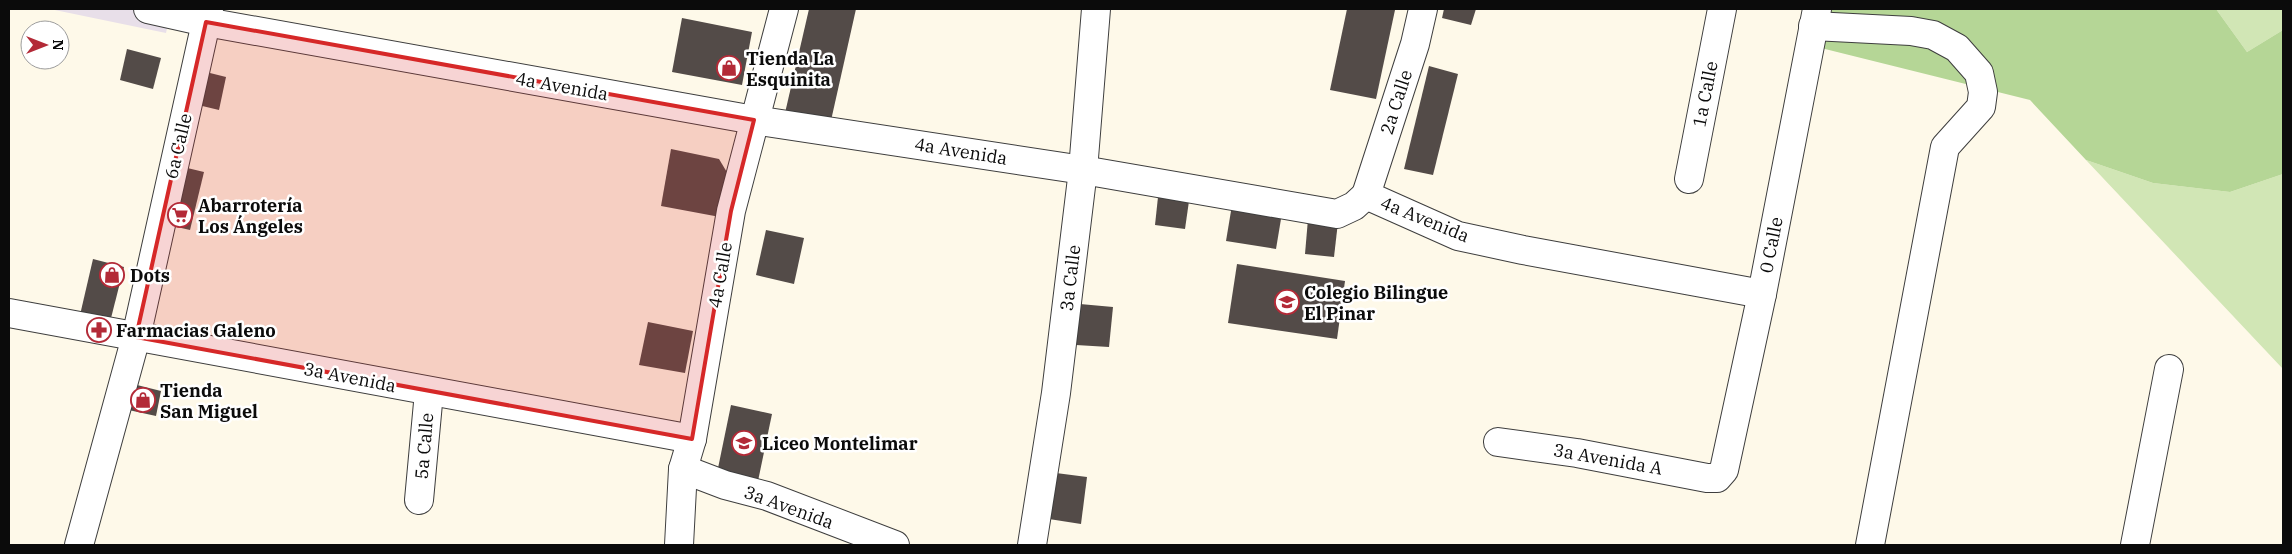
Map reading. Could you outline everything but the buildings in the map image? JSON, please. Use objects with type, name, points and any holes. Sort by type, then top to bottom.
[{"type":"street","name":"4a Avenida","points":[[148,9],[208,15],[754,120],[1083,170],[1337,214],[1354,206],[1366,195],[1458,236],[1523,250],[1762,294]]},
{"type":"street","name":"4a Calle","points":[[680,545],[683,469],[692,439],[731,211],[784,9]]},
{"type":"street","name":"3a Calle","points":[[1032,545],[1056,393],[1083,170],[1096,9]]},
{"type":"street","name":"2a Calle","points":[[1366,195],[1415,44],[1423,9]]},
{"type":"street","name":"1a Calle","points":[[1689,179],[1722,9]]},
{"type":"street","name":"6a Calle","points":[[79,545],[136,337],[208,15]]},
{"type":"street","name":"0 Calle","points":[[1717,478],[1724,470],[1762,294],[1815,18]]},
{"type":"street","points":[[1815,18],[1933,34],[1957,48],[1979,73],[1983,92],[1981,107],[1945,147],[1870,545]]},
{"type":"street","name":"3a Avenida","points":[[9,313],[692,439]]},
{"type":"street","points":[[2135,545],[2169,369]]},
{"type":"street","name":"5a Calle","points":[[419,500],[429,392]]},
{"type":"street","name":"3a Avenida A","points":[[1498,442],[1577,453],[1707,478],[1717,478]]},
{"type":"street","name":"3a Avenida","points":[[683,469],[725,485],[767,496],[895,545]]},
{"type":"highlighted area","points":[[206,22],[754,120],[731,211],[692,439],[136,337]]},
{"type":"shaded area","points":[[50,9],[171,9],[166,33]]},
{"type":"green space","points":[[1832,9],[2216,9],[2247,52],[2283,30],[2283,174],[2230,192],[2153,183],[2086,160],[2030,100],[1821,48]]},
{"type":"green space","points":[[2216,9],[2283,9],[2283,30],[2247,52]]},
{"type":"green space","points":[[2086,160],[2153,183],[2230,192],[2283,174],[2283,369]]},
{"type":"place","name":"Tienda La Esquinita","points":[[729,68]]},
{"type":"place","name":"Abarrotería Los Ángeles","points":[[180,215]]},
{"type":"place","name":"Dots","points":[[112,275]]},
{"type":"place","name":"Colegio Bilingue El Pinar","points":[[1287,302]]},
{"type":"place","name":"Farmacias Galeno","points":[[99,330]]},
{"type":"place","name":"Tienda San Miguel","points":[[143,400]]},
{"type":"place","name":"Liceo Montelimar","points":[[744,443]]}]
